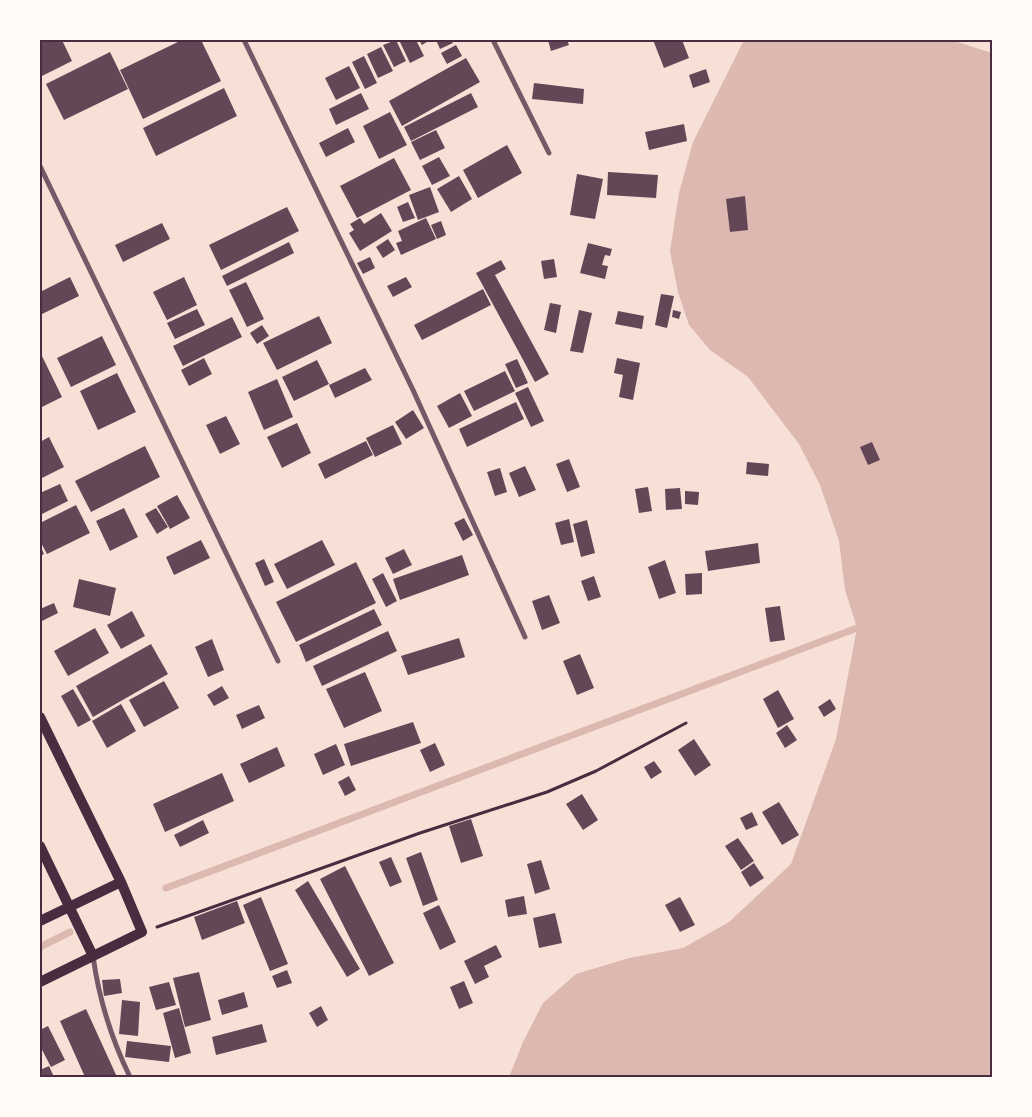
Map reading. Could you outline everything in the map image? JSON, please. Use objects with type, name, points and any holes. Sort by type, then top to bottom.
[{"type":"main road","points":[[40,717],[126,893],[142,932],[40,982]]},
{"type":"main road","points":[[40,846],[93,955]]},
{"type":"main road","points":[[40,921],[72,911],[120,882]]},
{"type":"street","points":[[244,40],[413,390],[525,637]]},
{"type":"street","points":[[493,40],[549,153]]},
{"type":"street","points":[[40,166],[278,661]]},
{"type":"street","points":[[93,955],[100,1001],[114,1044],[130,1077]]},
{"type":"path","points":[[142,932],[420,833],[547,792],[596,770],[686,723]]},
{"type":"shaded area","points":[[744,40],[951,40],[992,53],[992,1077],[509,1077],[523,1042],[543,1003],[576,974],[629,958],[683,948],[729,922],[791,864],[836,739],[857,628],[845,590],[839,541],[820,485],[799,444],[748,377],[710,350],[689,325],[678,292],[670,251],[679,193],[693,142]]},
{"type":"building","points":[[40,40],[62,40],[72,61],[40,77]]},
{"type":"building","points":[[182,40],[201,40],[221,81],[143,119],[120,70]]},
{"type":"building","points":[[396,40],[406,61],[394,67],[383,45]]},
{"type":"building","points":[[399,40],[416,40],[424,56],[410,63]]},
{"type":"building","points":[[419,40],[430,40],[422,45]]},
{"type":"building","points":[[436,40],[451,40],[453,43],[440,49]]},
{"type":"building","points":[[548,40],[567,40],[569,45],[551,51]]},
{"type":"building","points":[[653,40],[682,40],[689,58],[664,68]]},
{"type":"building","points":[[456,45],[462,56],[447,64],[441,53]]},
{"type":"building","points":[[381,47],[393,71],[378,78],[367,54]]},
{"type":"building","points":[[110,52],[128,89],[64,120],[46,84]]},
{"type":"building","points":[[364,56],[377,83],[365,89],[352,62]]},
{"type":"building","points":[[466,58],[480,82],[402,126],[389,101]]},
{"type":"building","points":[[349,66],[360,88],[336,100],[325,78]]},
{"type":"building","points":[[706,69],[710,82],[693,88],[689,75]]},
{"type":"building","points":[[534,83],[584,89],[583,104],[532,99]]},
{"type":"building","points":[[224,88],[237,116],[156,156],[143,128]]},
{"type":"building","points":[[361,93],[369,109],[336,125],[329,109]]},
{"type":"building","points":[[471,93],[478,107],[411,141],[404,127]]},
{"type":"building","points":[[390,112],[407,145],[379,159],[363,126]]},
{"type":"building","points":[[684,124],[687,141],[649,150],[645,132]]},
{"type":"building","points":[[348,128],[355,142],[326,157],[319,143]]},
{"type":"building","points":[[436,130],[445,148],[420,160],[411,142]]},
{"type":"building","points":[[507,145],[522,173],[478,198],[463,170]]},
{"type":"building","points":[[439,157],[450,176],[432,185],[422,166]]},
{"type":"building","points":[[394,158],[411,190],[357,218],[340,186]]},
{"type":"building","points":[[608,172],[658,175],[656,198],[607,195]]},
{"type":"building","points":[[577,174],[603,179],[595,219],[570,215]]},
{"type":"building","points":[[459,176],[472,199],[451,212],[437,189]]},
{"type":"building","points":[[430,187],[439,212],[418,220],[409,195]]},
{"type":"building","points":[[745,196],[748,230],[730,232],[726,199]]},
{"type":"building","points":[[408,202],[415,218],[403,222],[397,207]]},
{"type":"building","points":[[287,207],[299,231],[221,270],[209,245]]},
{"type":"building","points":[[381,213],[392,231],[360,251],[349,233],[354,230],[350,224],[360,218],[364,224]]},
{"type":"building","points":[[426,218],[436,239],[401,255],[396,243],[402,241],[398,231]]},
{"type":"building","points":[[441,221],[446,235],[437,239],[431,225]]},
{"type":"building","points":[[162,223],[170,239],[123,262],[115,245]]},
{"type":"building","points":[[388,239],[395,250],[383,258],[376,247]]},
{"type":"building","points":[[289,242],[294,253],[227,286],[222,276]]},
{"type":"building","points":[[588,243],[612,249],[610,256],[605,255],[602,265],[608,266],[605,279],[580,273]]},
{"type":"building","points":[[370,257],[375,268],[363,274],[357,263]]},
{"type":"building","points":[[554,259],[557,277],[544,279],[541,261]]},
{"type":"building","points":[[501,260],[506,269],[495,275],[549,374],[535,382],[476,273]]},
{"type":"building","points":[[70,277],[79,296],[40,315],[40,292]]},
{"type":"building","points":[[184,277],[197,305],[167,320],[153,292]]},
{"type":"building","points":[[406,277],[412,287],[393,297],[387,286]]},
{"type":"building","points":[[246,282],[264,319],[247,327],[229,290]]},
{"type":"building","points":[[483,289],[491,305],[422,340],[414,325]]},
{"type":"building","points":[[661,294],[674,296],[667,328],[655,325]]},
{"type":"building","points":[[550,303],[561,305],[556,333],[544,330]]},
{"type":"building","points":[[197,309],[205,325],[175,339],[167,323]]},
{"type":"building","points":[[579,310],[592,313],[583,353],[570,351]]},
{"type":"building","points":[[673,310],[681,312],[679,319],[672,317]]},
{"type":"building","points":[[618,311],[644,316],[642,329],[615,324]]},
{"type":"building","points":[[319,316],[332,343],[277,370],[263,343]]},
{"type":"building","points":[[232,317],[242,337],[183,366],[173,346]]},
{"type":"building","points":[[262,325],[269,336],[257,344],[250,333]]},
{"type":"building","points":[[102,336],[116,365],[71,387],[57,358]]},
{"type":"building","points":[[42,356],[62,397],[40,408],[40,357]]},
{"type":"building","points":[[204,358],[212,374],[189,386],[181,370]]},
{"type":"building","points":[[617,358],[640,363],[633,400],[619,397],[623,375],[614,373]]},
{"type":"building","points":[[517,359],[528,383],[516,388],[505,364]]},
{"type":"building","points":[[317,360],[329,384],[294,401],[282,377]]},
{"type":"building","points":[[365,368],[372,380],[335,398],[329,385]]},
{"type":"building","points":[[505,371],[515,391],[474,411],[464,391]]},
{"type":"building","points":[[117,373],[136,412],[98,430],[80,391]]},
{"type":"building","points":[[277,379],[293,417],[264,430],[248,392]]},
{"type":"building","points":[[528,387],[544,421],[531,427],[515,393]]},
{"type":"building","points":[[460,393],[472,416],[449,428],[437,406]]},
{"type":"building","points":[[516,402],[524,419],[467,447],[459,429]]},
{"type":"building","points":[[413,410],[424,428],[406,439],[395,422]]},
{"type":"building","points":[[226,416],[240,444],[220,454],[206,425]]},
{"type":"building","points":[[297,423],[311,453],[282,468],[267,437]]},
{"type":"building","points":[[393,425],[402,444],[375,457],[366,438]]},
{"type":"building","points":[[49,437],[64,467],[40,479],[40,442]]},
{"type":"building","points":[[366,441],[373,455],[325,479],[318,464]]},
{"type":"building","points":[[872,442],[880,460],[868,465],[860,447]]},
{"type":"building","points":[[145,446],[160,477],[91,512],[75,481]]},
{"type":"building","points":[[569,459],[580,487],[567,492],[556,464]]},
{"type":"building","points":[[747,462],[769,464],[768,476],[746,474]]},
{"type":"building","points":[[525,466],[536,490],[519,497],[509,473]]},
{"type":"building","points":[[500,468],[507,492],[495,496],[487,472]]},
{"type":"building","points":[[60,484],[68,501],[40,515],[40,493]]},
{"type":"building","points":[[648,487],[652,511],[639,513],[635,489]]},
{"type":"building","points":[[680,488],[682,509],[666,510],[665,489]]},
{"type":"building","points":[[685,491],[699,492],[698,505],[685,504]]},
{"type":"building","points":[[177,495],[190,518],[170,529],[157,506]]},
{"type":"building","points":[[76,505],[90,533],[47,554],[40,541],[40,523]]},
{"type":"building","points":[[124,508],[138,537],[110,551],[96,521]]},
{"type":"building","points":[[156,508],[168,527],[157,534],[145,514]]},
{"type":"building","points":[[464,518],[473,535],[463,541],[454,523]]},
{"type":"building","points":[[569,519],[574,542],[561,545],[555,523]]},
{"type":"building","points":[[587,520],[595,553],[581,557],[573,524]]},
{"type":"building","points":[[201,540],[210,558],[174,575],[166,557]]},
{"type":"building","points":[[322,540],[335,565],[287,589],[274,564]]},
{"type":"building","points":[[758,543],[760,563],[708,571],[705,551]]},
{"type":"building","points":[[40,545],[44,554],[40,556]]},
{"type":"building","points":[[404,549],[412,565],[393,574],[385,558]]},
{"type":"building","points":[[462,555],[469,575],[400,600],[393,579]]},
{"type":"building","points":[[264,559],[274,582],[265,586],[255,563]]},
{"type":"building","points":[[665,560],[676,593],[659,599],[648,567]]},
{"type":"building","points":[[356,562],[376,603],[296,642],[276,602]]},
{"type":"building","points":[[383,573],[397,601],[386,607],[372,579]]},
{"type":"building","points":[[702,573],[702,594],[686,595],[685,574]]},
{"type":"building","points":[[594,576],[601,597],[588,601],[581,581]]},
{"type":"building","points":[[79,579],[116,588],[110,616],[73,607]]},
{"type":"building","points":[[549,595],[560,623],[542,630],[532,601]]},
{"type":"building","points":[[54,603],[58,613],[40,622],[40,609]]},
{"type":"building","points":[[780,606],[785,640],[770,642],[765,608]]},
{"type":"building","points":[[374,609],[382,625],[306,662],[299,645]]},
{"type":"building","points":[[132,611],[145,636],[121,649],[107,625]]},
{"type":"building","points":[[95,628],[109,653],[68,676],[54,651]]},
{"type":"building","points":[[388,631],[397,651],[322,686],[313,666]]},
{"type":"building","points":[[459,638],[465,657],[408,675],[401,656]]},
{"type":"building","points":[[212,639],[224,670],[208,677],[195,647]]},
{"type":"building","points":[[151,644],[168,674],[93,717],[76,686]]},
{"type":"building","points":[[580,654],[594,688],[577,695],[563,661]]},
{"type":"building","points":[[365,672],[382,711],[344,728],[326,689]]},
{"type":"building","points":[[164,681],[179,708],[144,727],[129,700]]},
{"type":"building","points":[[222,686],[229,698],[214,706],[207,695]]},
{"type":"building","points":[[73,689],[91,720],[78,727],[61,696]]},
{"type":"building","points":[[778,690],[794,719],[778,728],[763,699]]},
{"type":"building","points":[[830,699],[836,709],[824,717],[818,707]]},
{"type":"building","points":[[121,704],[136,731],[107,748],[92,721]]},
{"type":"building","points":[[259,705],[265,718],[242,729],[236,715]]},
{"type":"building","points":[[413,722],[421,743],[351,766],[344,744]]},
{"type":"building","points":[[787,725],[797,740],[785,748],[776,733]]},
{"type":"building","points":[[694,739],[711,765],[695,776],[678,750]]},
{"type":"building","points":[[435,743],[445,765],[430,772],[420,750]]},
{"type":"building","points":[[336,744],[345,765],[323,775],[314,754]]},
{"type":"building","points":[[277,747],[285,766],[249,783],[240,764]]},
{"type":"building","points":[[654,761],[662,772],[651,779],[644,767]]},
{"type":"building","points":[[222,773],[234,801],[165,832],[153,804]]},
{"type":"building","points":[[349,776],[356,790],[345,796],[338,782]]},
{"type":"building","points":[[582,794],[598,820],[583,830],[566,804]]},
{"type":"building","points":[[779,802],[799,835],[782,845],[762,812]]},
{"type":"building","points":[[752,812],[758,825],[746,830],[740,818]]},
{"type":"building","points":[[471,819],[483,856],[461,863],[449,826]]},
{"type":"building","points":[[203,820],[209,833],[180,847],[174,835]]},
{"type":"building","points":[[738,838],[754,861],[741,870],[725,846]]},
{"type":"building","points":[[421,852],[438,900],[423,906],[406,858]]},
{"type":"building","points":[[391,857],[402,882],[390,887],[379,862]]},
{"type":"building","points":[[541,860],[550,889],[535,894],[527,864]]},
{"type":"building","points":[[754,863],[764,878],[750,887],[741,872]]},
{"type":"building","points":[[345,866],[394,963],[369,976],[320,879]]},
{"type":"building","points":[[308,881],[360,969],[347,977],[295,890]]},
{"type":"building","points":[[524,896],[527,914],[508,917],[505,900]]},
{"type":"building","points":[[261,897],[288,964],[270,971],[243,905]]},
{"type":"building","points":[[680,897],[695,925],[680,932],[665,905]]},
{"type":"building","points":[[237,901],[245,923],[202,940],[194,917]]},
{"type":"building","points":[[439,905],[456,942],[440,950],[423,913]]},
{"type":"building","points":[[555,913],[562,943],[539,948],[533,918]]},
{"type":"building","points":[[496,945],[502,957],[484,966],[489,977],[475,984],[464,961]]},
{"type":"building","points":[[287,970],[292,983],[277,988],[272,976]]},
{"type":"building","points":[[199,972],[211,1020],[185,1027],[173,978]]},
{"type":"building","points":[[120,979],[122,993],[104,996],[102,980]]},
{"type":"building","points":[[464,981],[473,1003],[459,1009],[450,987]]},
{"type":"building","points":[[169,982],[176,1005],[156,1010],[149,987]]},
{"type":"building","points":[[244,992],[248,1007],[222,1015],[218,1000]]},
{"type":"building","points":[[122,1000],[140,1002],[138,1036],[119,1034]]},
{"type":"building","points":[[321,1006],[328,1020],[317,1027],[309,1013]]},
{"type":"building","points":[[179,1008],[191,1053],[175,1058],[163,1013]]},
{"type":"building","points":[[86,1009],[117,1077],[85,1077],[60,1021]]},
{"type":"building","points":[[262,1024],[267,1042],[216,1055],[212,1037]]},
{"type":"building","points":[[48,1026],[65,1060],[51,1067],[40,1046],[40,1030]]},
{"type":"building","points":[[127,1041],[171,1046],[169,1062],[125,1057]]},
{"type":"building","points":[[49,1066],[54,1077],[40,1077],[40,1070]]},
{"type":"waterway","points":[[166,888],[857,628]]},
{"type":"waterway","points":[[40,947],[70,932]]}]
